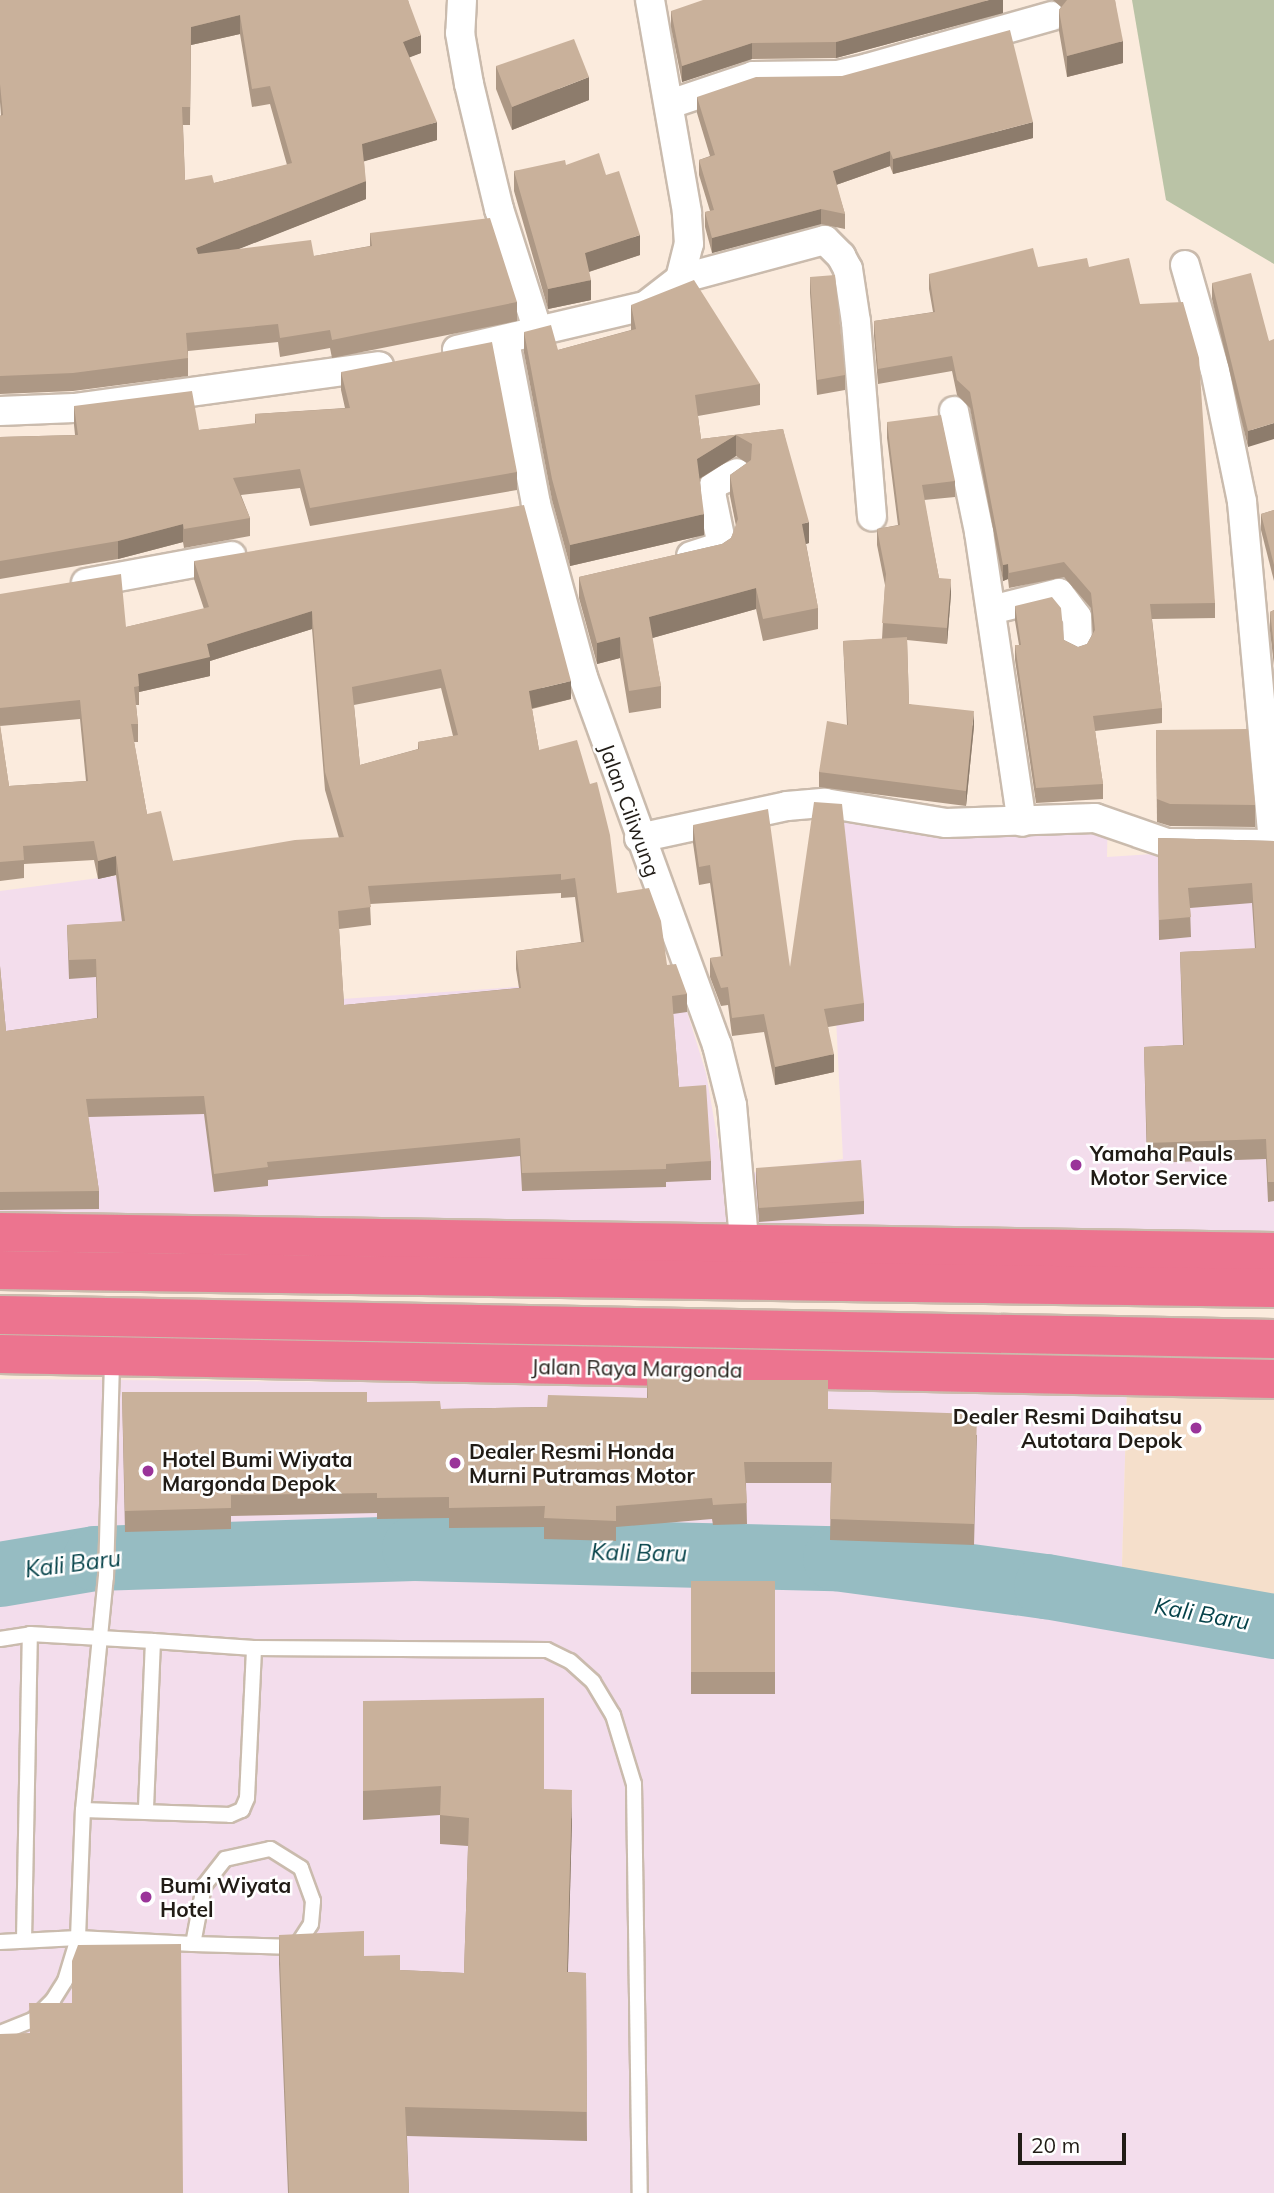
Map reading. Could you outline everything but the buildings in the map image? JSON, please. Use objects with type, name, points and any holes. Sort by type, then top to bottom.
[{"type":"highway","points":[[0,1232],[114,1234],[746,1261],[1274,1289]]},
{"type":"highway","points":[[112,1356],[114,1234]]},
{"type":"highway","points":[[0,1270],[113,1271],[1274,1252]]},
{"type":"highway","name":"Jalan Raya Margonda","points":[[0,1315],[112,1315],[1274,1339]]},
{"type":"highway","name":"Jalan Raya Margonda","points":[[0,1354],[1274,1379]]},
{"type":"street","points":[[463,0],[460,33],[469,84],[499,209],[538,331]]},
{"type":"street","points":[[650,0],[670,104],[689,244],[680,279]]},
{"type":"street","points":[[670,104],[753,76],[838,75],[1052,16]]},
{"type":"street","points":[[1,403],[74,408],[345,373],[505,341],[645,306],[680,279],[825,240],[841,256],[848,269],[856,322],[872,516]]},
{"type":"street","points":[[639,838],[810,803],[946,823],[1094,818],[1167,843],[1274,844],[1242,502],[1215,370],[1185,265]]},
{"type":"street","name":"Jalan Ciliwung","points":[[505,341],[522,507],[571,583],[583,677],[639,838],[717,1045],[732,1105],[746,1261]]},
{"type":"street","points":[[954,411],[991,610],[1022,822]]},
{"type":"street","points":[[661,562],[722,546],[711,493],[715,483],[737,473]]},
{"type":"street","points":[[55,588],[257,552]]},
{"type":"street","points":[[991,610],[1059,593],[1077,617],[1078,646]]},
{"type":"lane","points":[[0,2033],[34,2019],[53,2000],[65,1982],[78,1938],[83,1810],[106,1577],[112,1356]]},
{"type":"lane","points":[[24,1940],[30,1634]]},
{"type":"lane","points":[[0,1639],[30,1634],[254,1648],[547,1650],[570,1661],[593,1682],[614,1715],[634,1784],[640,2193]]},
{"type":"lane","points":[[146,1811],[153,1641]]},
{"type":"lane","points":[[83,1810],[230,1815],[245,1806],[254,1648]]},
{"type":"lane","points":[[0,1942],[78,1938],[193,1944],[296,1947],[311,1924],[313,1901],[301,1868],[270,1849],[225,1859],[204,1886],[193,1944]]},
{"type":"shaded area","points":[[1108,805],[1107,857],[1274,846],[1274,1248],[0,1228],[0,891],[175,868],[196,1009],[676,976],[706,1073],[724,1177],[843,1159],[826,816],[959,822]]},
{"type":"shaded area","points":[[0,1379],[1127,1389],[1121,1601],[1274,1642],[1274,2193],[0,2193]]},
{"type":"shaded area","points":[[1127,1389],[1274,1392],[1274,1642],[1121,1602]]},
{"type":"green space","points":[[1132,0],[1274,0],[1274,264],[1166,200]]},
{"type":"waterway","name":"Kali Baru","points":[[0,1574],[95,1558],[414,1548],[835,1558],[1046,1586],[1274,1626]]},
{"type":"place","name":"Yamaha Pauls Motor Service","points":[[1076,1165]]},
{"type":"place","name":"Dealer Resmi Daihatsu Autotara Depok","points":[[1196,1428]]},
{"type":"place","name":"Dealer Resmi Honda Murni Putramas Motor","points":[[455,1463]]},
{"type":"place","name":"Hotel Bumi Wiyata Margonda Depok","points":[[148,1471]]},
{"type":"place","name":"Bumi Wiyata Hotel","points":[[146,1897]]}]
